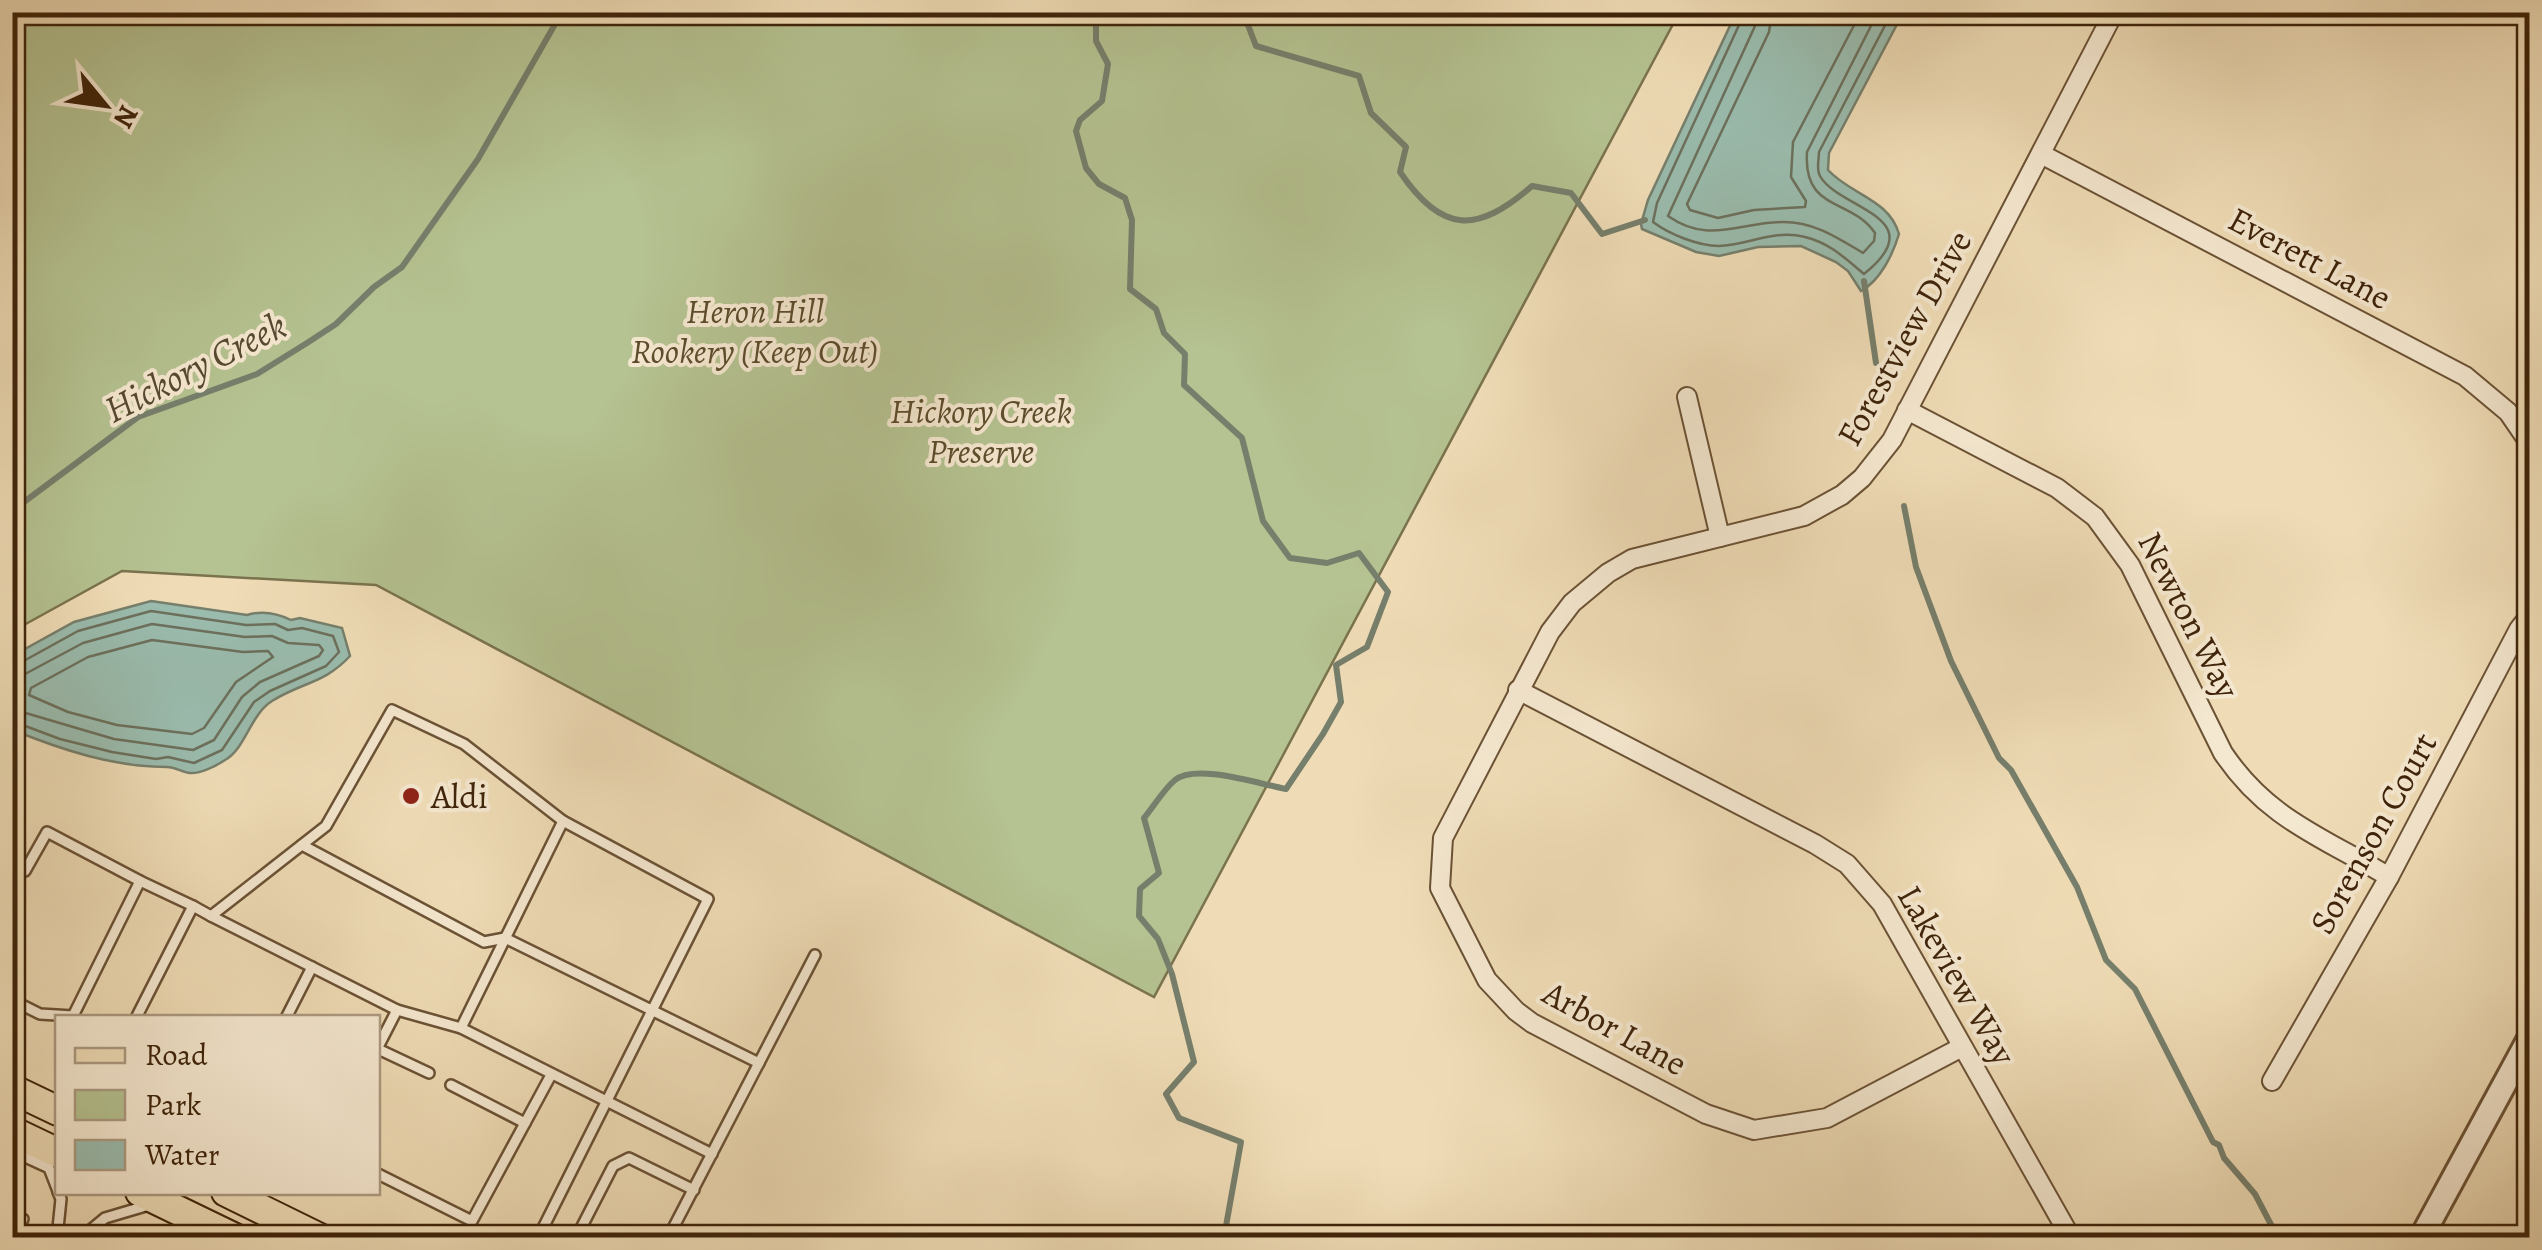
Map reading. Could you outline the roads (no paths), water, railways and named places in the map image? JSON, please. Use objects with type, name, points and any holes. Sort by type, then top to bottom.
[{"type":"main road","points":[[12,1131],[55,1152]]},
{"type":"main road","points":[[232,1195],[320,1238]]},
{"type":"main road","points":[[150,1197],[235,1238]]},
{"type":"street","name":"Forestview Drive","points":[[1518,690],[1560,618],[1608,572],[1657,551],[1804,516],[1862,478],[1879,458],[1907,410],[2114,12]]},
{"type":"street","name":"Everett Lane","points":[[2041,154],[2465,376],[2508,412],[2530,444]]},
{"type":"street","points":[[1687,397],[1720,537]]},
{"type":"street","name":"Newton Way","points":[[1907,410],[2057,488],[2096,517],[2130,565],[2223,752],[2240,778],[2290,822],[2389,877]]},
{"type":"street","name":"Sorenson Court","points":[[2272,1081],[2389,877],[2519,629],[2530,615]]},
{"type":"street","name":"Arbor Lane","points":[[1518,690],[1443,838],[1440,888],[1486,980],[1516,1011],[1706,1114],[1754,1130],[1827,1118],[1962,1047]]},
{"type":"street","name":"Lakeview Way","points":[[1518,690],[1815,844],[1846,864],[1882,904],[2071,1238]]},
{"type":"street","points":[[2421,1238],[2530,1037]]},
{"type":"lane","points":[[211,916],[326,826],[392,710],[464,744],[562,821],[708,899],[538,1238]]},
{"type":"lane","points":[[461,1028],[562,821]]},
{"type":"lane","points":[[25,872],[47,832],[397,1010],[461,1028],[712,1154]]},
{"type":"lane","points":[[302,845],[484,942],[506,938],[759,1063]]},
{"type":"lane","points":[[75,1015],[140,881]]},
{"type":"lane","points":[[138,1015],[192,906]]},
{"type":"lane","points":[[668,1238],[815,954]]},
{"type":"lane","points":[[288,1015],[312,968]]},
{"type":"lane","points":[[12,1000],[40,1014],[55,1015]]},
{"type":"lane","points":[[380,1044],[397,1010]]},
{"type":"lane","points":[[380,1049],[430,1073]]},
{"type":"lane","points":[[380,1175],[472,1222],[551,1075]]},
{"type":"lane","points":[[451,1084],[525,1123]]},
{"type":"lane","points":[[12,1151],[49,1168],[55,1184]]},
{"type":"lane","points":[[576,1238],[612,1166],[629,1158],[694,1190]]},
{"type":"lane","points":[[57,1238],[59,1195]]},
{"type":"lane","points":[[81,1238],[105,1218],[150,1197]]},
{"type":"lane","points":[[12,1214],[24,1219],[14,1238]]},
{"type":"water","points":[[1736,13],[1903,13],[1829,153],[1828,170],[1887,213],[1899,234],[1885,266],[1861,291],[1848,271],[1836,262],[1801,246],[1758,247],[1719,256],[1696,252],[1642,229],[1648,200]]},
{"type":"water","points":[[151,601],[247,615],[270,613],[342,628],[350,656],[322,678],[272,701],[258,714],[232,755],[198,772],[108,761],[13,730],[12,659],[16,654],[74,622]]},
{"type":"waterway","name":"Hickory Creek","points":[[12,511],[138,417],[257,374],[307,343],[336,324],[374,287],[402,267],[478,159],[554,26],[556,12]]},
{"type":"waterway","points":[[1096,12],[1096,41],[1108,64],[1102,101],[1080,120],[1076,131],[1086,168],[1099,184],[1125,198],[1132,220],[1130,289],[1156,309],[1164,333],[1185,354],[1184,385],[1242,438],[1263,521],[1290,558],[1327,563],[1359,553],[1388,592],[1367,647],[1336,665],[1341,702],[1286,789],[1212,774],[1185,775],[1171,784],[1144,818],[1159,873],[1140,889],[1139,916],[1158,939],[1172,974],[1194,1062],[1166,1094],[1179,1118],[1241,1142],[1227,1238]]},
{"type":"waterway","points":[[1243,12],[1256,46],[1359,76],[1371,113],[1406,147],[1400,172],[1415,192],[1446,216],[1477,219],[1494,213],[1532,186],[1571,193],[1602,234],[1645,220]]},
{"type":"waterway","points":[[1864,281],[1876,363]]},
{"type":"waterway","points":[[1904,506],[1916,567],[1951,661],[1999,758],[2011,770],[2077,887],[2106,960],[2135,989],[2213,1142],[2255,1194],[2278,1238]]},
{"type":"place","name":"Aldi","points":[[411,796]]},
{"type":"park label","name":"Heron Hill Rookery (Keep Out)","points":[[755,331]]},
{"type":"park label","name":"Hickory Creek Preserve","points":[[981,431]]}]
